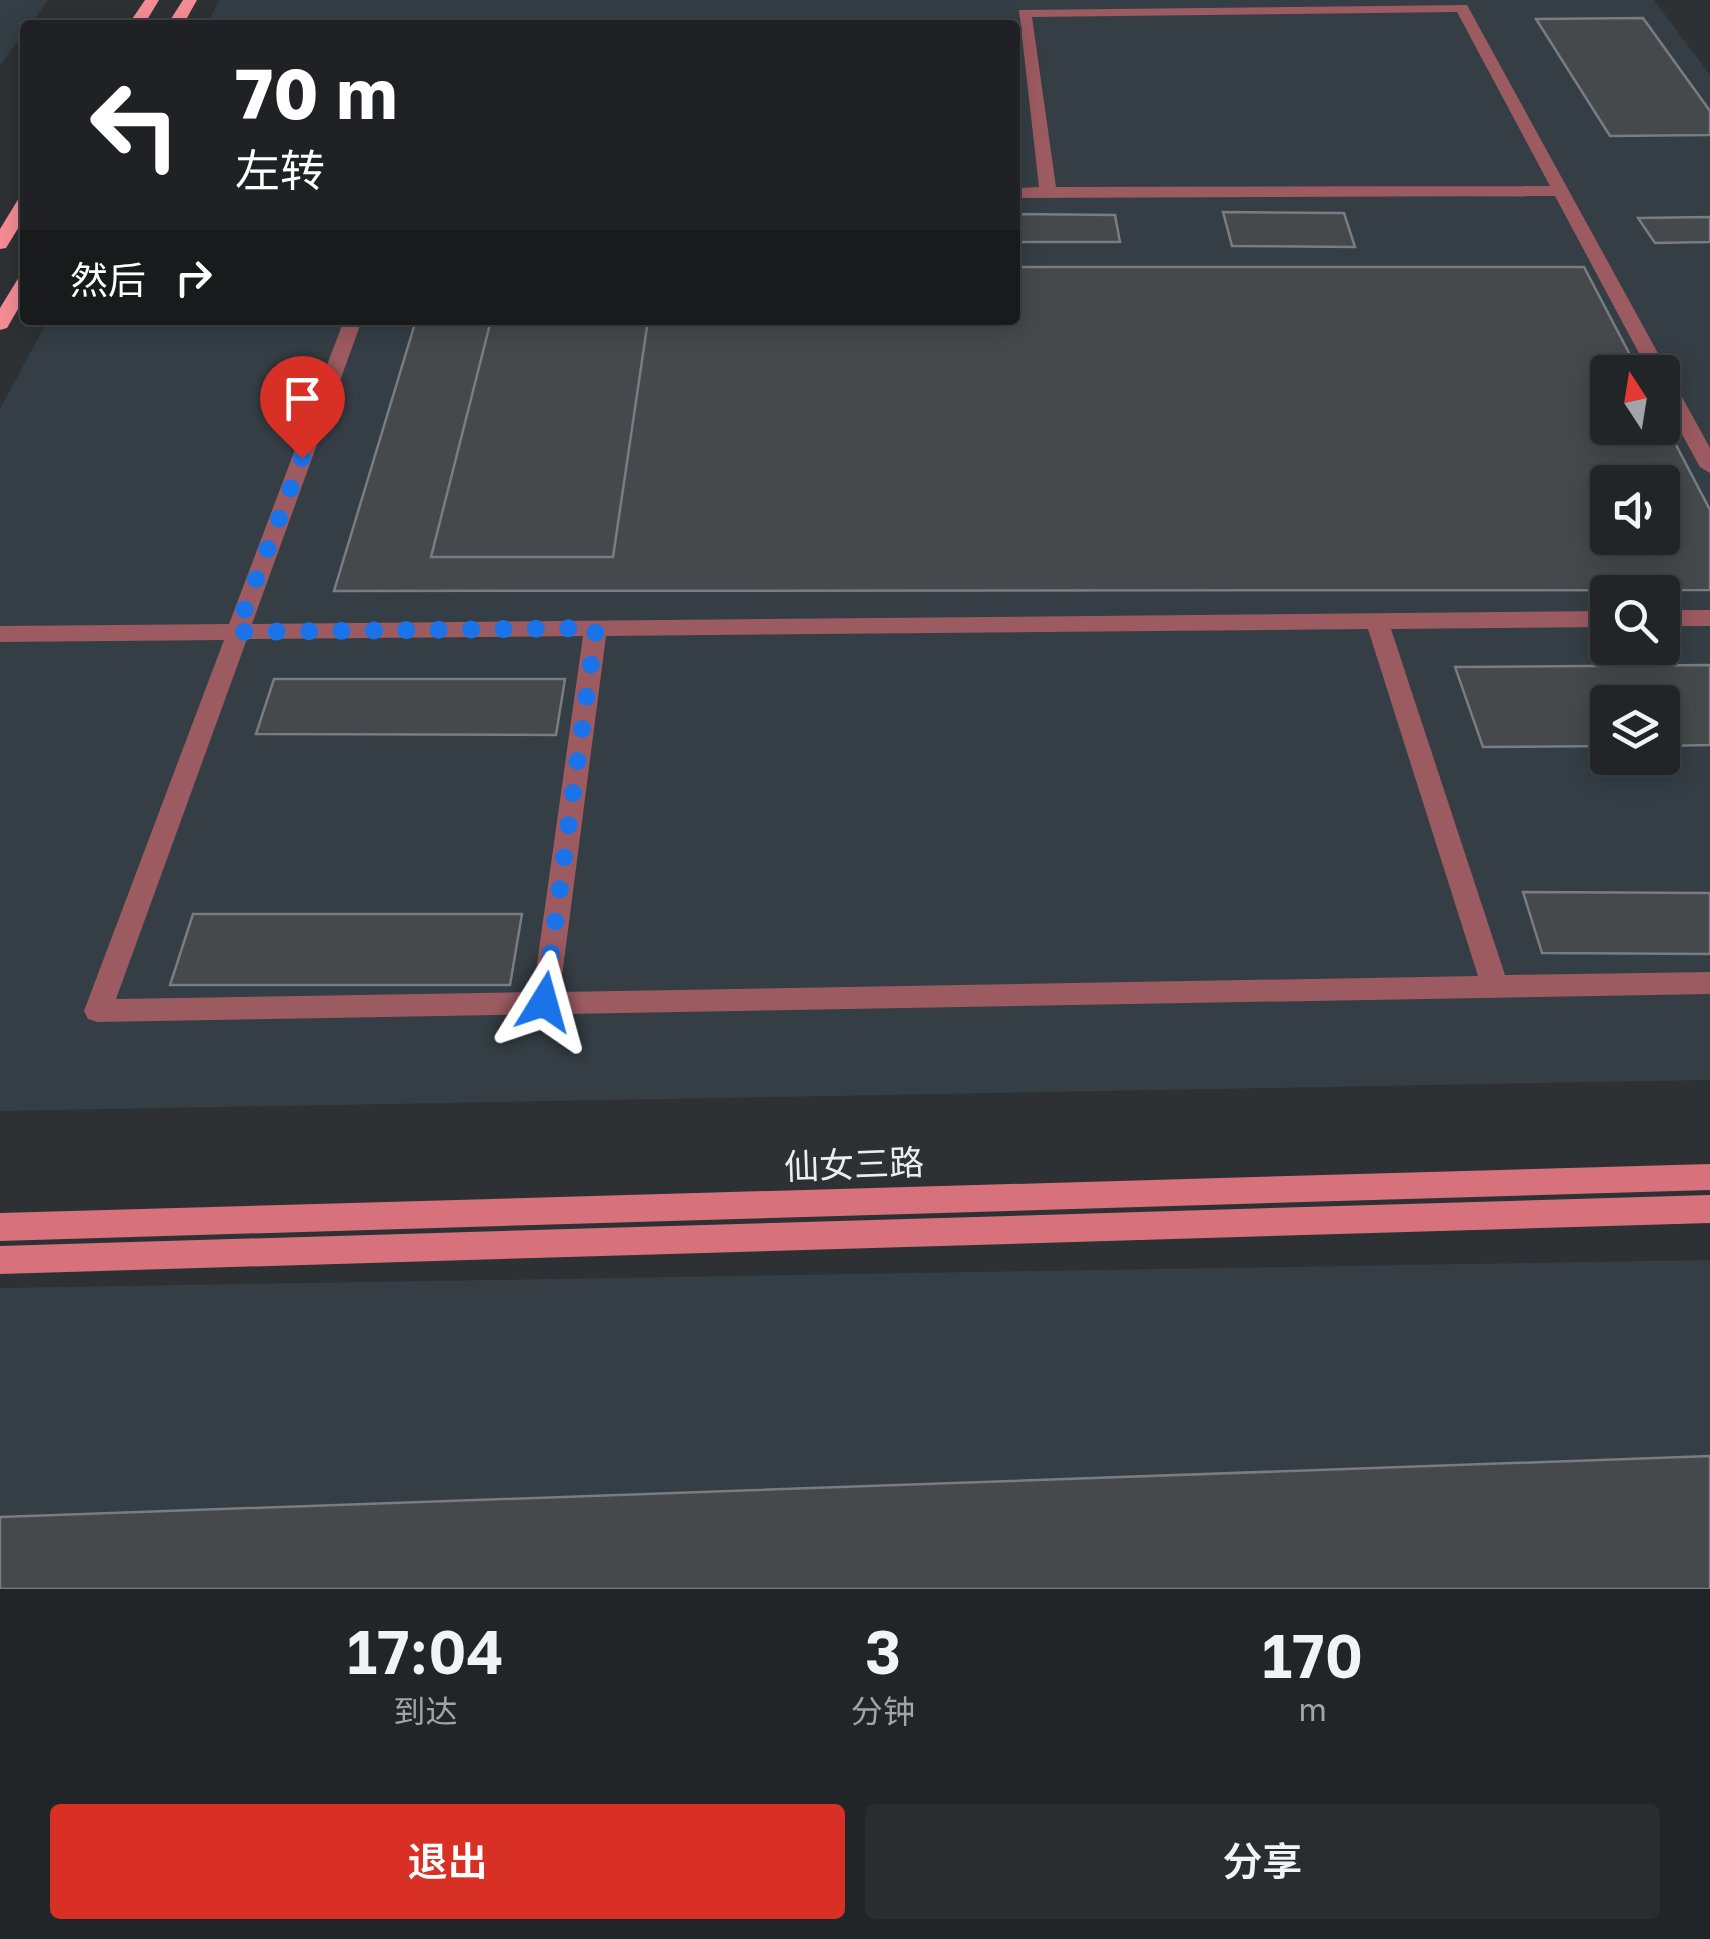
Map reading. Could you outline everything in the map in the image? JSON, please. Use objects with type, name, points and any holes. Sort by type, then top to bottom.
[{"type":"main road","points":[[0,244],[20,210]]},
{"type":"main road","points":[[0,324],[20,290]]},
{"type":"street","name":"仙女三路","points":[[0,1227],[1710,1177]]},
{"type":"street","points":[[0,1260],[1710,1209]]},
{"type":"lane","points":[[1048,192],[1024,12],[1462,8],[1650,355]]},
{"type":"lane","points":[[1020,193],[1561,191]]},
{"type":"lane","points":[[352,325],[98,1011],[1710,983]]},
{"type":"lane","points":[[1680,411],[1710,467]]},
{"type":"lane","points":[[1680,618],[1710,618]]},
{"type":"lane","points":[[0,634],[1590,619]]},
{"type":"lane","points":[[1378,621],[1496,986]]},
{"type":"lane","points":[[544,1002],[596,628]]},
{"type":"shaded area","points":[[0,0],[48,0],[34,20],[20,20],[20,38],[0,65]]},
{"type":"shaded area","points":[[220,0],[1654,0],[1710,75],[1710,1080],[0,1111],[0,409],[45,325],[1020,325],[1020,20],[209,20]]},
{"type":"shaded area","points":[[1710,1260],[1710,1589],[0,1589],[0,1288]]},
{"type":"building","points":[[1643,18],[1710,111],[1710,135],[1610,136],[1536,19]]},
{"type":"building","points":[[1223,212],[1344,213],[1355,247],[1232,246]]},
{"type":"building","points":[[1020,214],[1115,215],[1120,242],[1020,242]]},
{"type":"building","points":[[1710,217],[1710,242],[1655,243],[1638,218]]},
{"type":"building","points":[[1020,267],[1584,267],[1630,355],[1590,355],[1590,445],[1676,445],[1710,510],[1710,590],[1680,590],[1680,575],[1590,575],[1590,590],[334,591],[414,325],[1020,325]]},
{"type":"building","points":[[490,325],[647,325],[613,557],[431,557]]},
{"type":"building","points":[[1710,665],[1710,745],[1680,746],[1680,685],[1590,685],[1590,746],[1483,747],[1455,667]]},
{"type":"building","points":[[274,679],[565,679],[556,735],[256,734]]},
{"type":"building","points":[[1523,892],[1710,893],[1710,954],[1542,953]]},
{"type":"building","points":[[193,914],[522,914],[510,985],[170,985]]},
{"type":"building","points":[[1710,1456],[1710,1589],[0,1589],[0,1517]]},
{"type":"route","points":[[302,458],[236,632],[596,628],[544,1002]]}]
